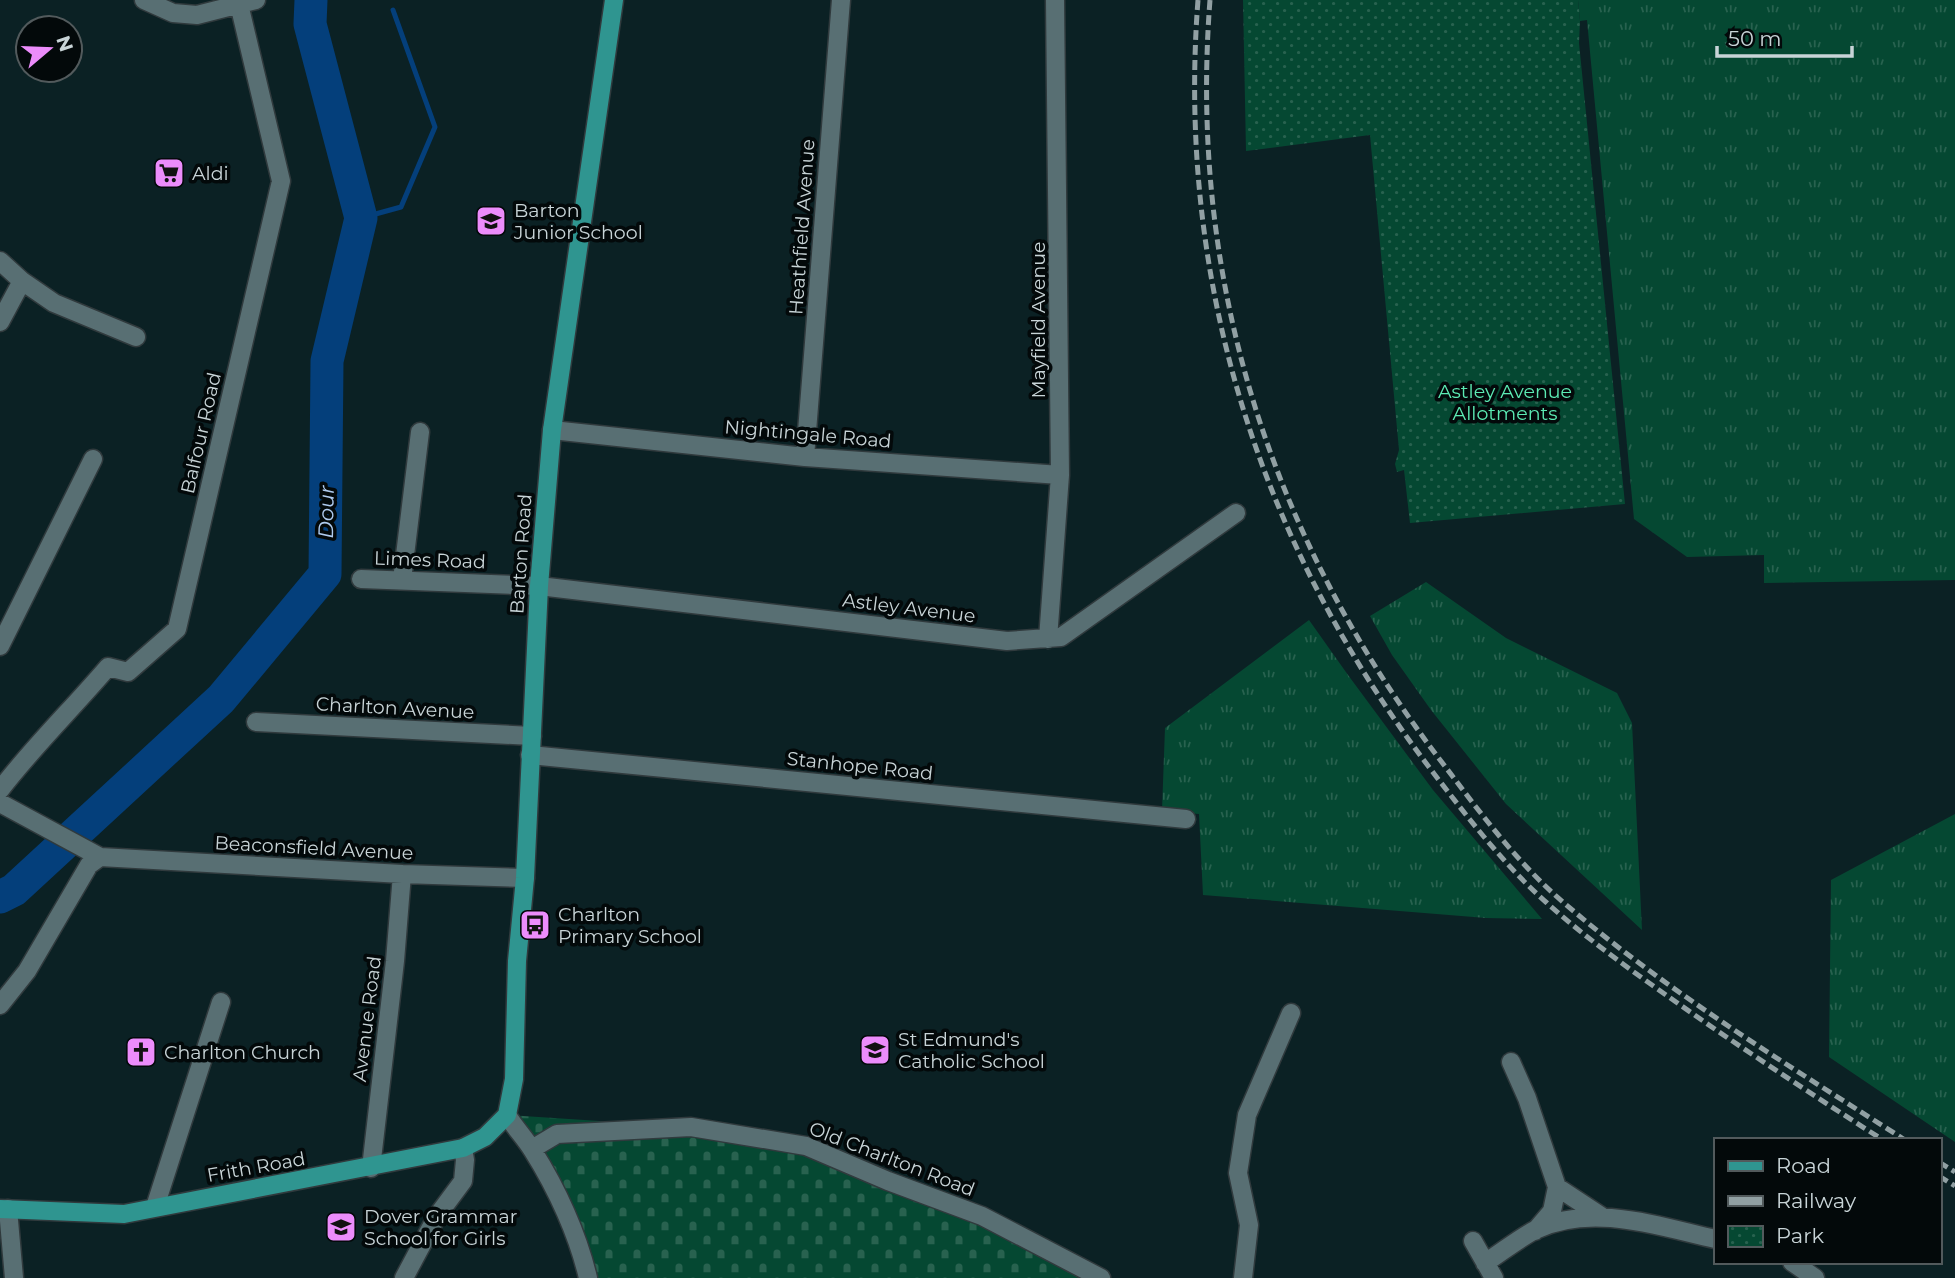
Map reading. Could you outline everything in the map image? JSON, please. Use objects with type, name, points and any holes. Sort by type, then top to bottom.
[{"type":"main road","name":"Barton Road","points":[[508,1115],[514,1080],[517,961],[525,878],[539,586],[552,429],[614,0]]},
{"type":"main road","name":"Frith Road","points":[[4,1209],[124,1214],[371,1168],[463,1148],[485,1137],[508,1115]]},
{"type":"street","points":[[144,0],[173,13],[197,15],[247,2]]},
{"type":"street","name":"Heathfield Avenue","points":[[805,457],[841,0]]},
{"type":"street","name":"Mayfield Avenue","points":[[1048,639],[1060,475],[1055,0]]},
{"type":"street","name":"Balfour Road","points":[[0,790],[108,667],[128,673],[177,629],[281,181],[247,2]]},
{"type":"street","points":[[0,261],[22,281],[54,303],[136,337]]},
{"type":"street","points":[[0,321],[22,281]]},
{"type":"street","name":"Nightingale Road","points":[[552,429],[805,457],[1060,475]]},
{"type":"street","points":[[402,580],[420,432]]},
{"type":"street","points":[[0,646],[93,459]]},
{"type":"street","name":"Astley Avenue","points":[[539,586],[1007,641],[1048,639],[1061,637],[1076,627],[1236,513]]},
{"type":"street","name":"Limes Road","points":[[361,579],[539,586]]},
{"type":"street","name":"Charlton Avenue","points":[[256,722],[532,736]]},
{"type":"street","name":"Stanhope Road","points":[[530,755],[1186,819]]},
{"type":"street","points":[[0,803],[100,857],[89,865],[27,971],[0,1005]]},
{"type":"street","name":"Beaconsfield Avenue","points":[[100,857],[525,878]]},
{"type":"street","name":"Avenue Road","points":[[371,1168],[396,961],[402,874]]},
{"type":"street","points":[[155,1207],[221,1002]]},
{"type":"street","points":[[1243,1278],[1249,1225],[1238,1173],[1247,1115],[1291,1013]]},
{"type":"street","points":[[1473,1241],[1490,1270],[1535,1231],[1552,1211],[1557,1187],[1527,1098],[1511,1062]]},
{"type":"street","points":[[508,1115],[532,1149],[559,1201],[583,1257],[588,1278]]},
{"type":"street","name":"Old Charlton Road","points":[[532,1149],[557,1134],[691,1127],[806,1146],[888,1181],[982,1216],[1101,1278]]},
{"type":"street","points":[[404,1278],[437,1216],[463,1181],[463,1148]]},
{"type":"street","points":[[1557,1187],[1601,1216]]},
{"type":"street","points":[[4,1209],[14,1278]]},
{"type":"street","points":[[1535,1231],[1573,1218],[1601,1216],[1714,1239]]},
{"type":"street","points":[[1796,1264],[1815,1278]]},
{"type":"green space","name":"Astley Avenue Allotments","points":[[1243,0],[1578,0],[1579,43],[1625,504],[1410,523],[1404,470],[1397,472],[1395,464],[1399,450],[1370,135],[1246,151]]},
{"type":"green space","points":[[1578,0],[1955,0],[1955,580],[1764,583],[1764,555],[1687,557],[1634,519],[1587,20],[1580,21]]},
{"type":"green space","points":[[1426,582],[1506,638],[1617,693],[1632,723],[1642,930],[1506,804],[1431,710],[1392,655],[1370,616]]},
{"type":"green space","points":[[1309,620],[1433,790],[1542,919],[1486,918],[1203,895],[1199,814],[1162,811],[1165,728]]},
{"type":"green space","points":[[1955,814],[1955,1142],[1829,1057],[1831,880]]},
{"type":"green space","points":[[507,1115],[691,1127],[806,1146],[1101,1278],[588,1278],[583,1257]]},
{"type":"waterway","name":"Dour","points":[[0,897],[14,890],[221,699],[325,574],[327,361],[361,218],[310,24],[311,0]]},
{"type":"waterway","points":[[361,218],[401,207],[435,127],[393,10]]},
{"type":"railway","points":[[1198,0],[1195,106],[1201,209],[1218,311],[1243,410],[1278,506],[1322,599],[1374,689],[1474,825],[1502,858],[1547,903],[1626,967],[1880,1138]]},
{"type":"railway","points":[[1210,0],[1207,104],[1213,207],[1229,307],[1254,404],[1289,499],[1332,591],[1384,680],[1483,816],[1510,849],[1555,895],[1637,962],[1681,993],[1770,1054],[1902,1138]]},
{"type":"railway","points":[[1941,1163],[1955,1172]]},
{"type":"railway","points":[[1941,1177],[1955,1186]]},
{"type":"place","name":"Aldi","points":[[169,173]]},
{"type":"place","name":"Barton Junior School","points":[[491,221]]},
{"type":"place","name":"Charlton Primary School","points":[[535,925]]},
{"type":"place","name":"St Edmund's Catholic School","points":[[875,1050]]},
{"type":"place","name":"Charlton Church","points":[[141,1052]]},
{"type":"place","name":"Dover Grammar School for Girls","points":[[341,1227]]}]
